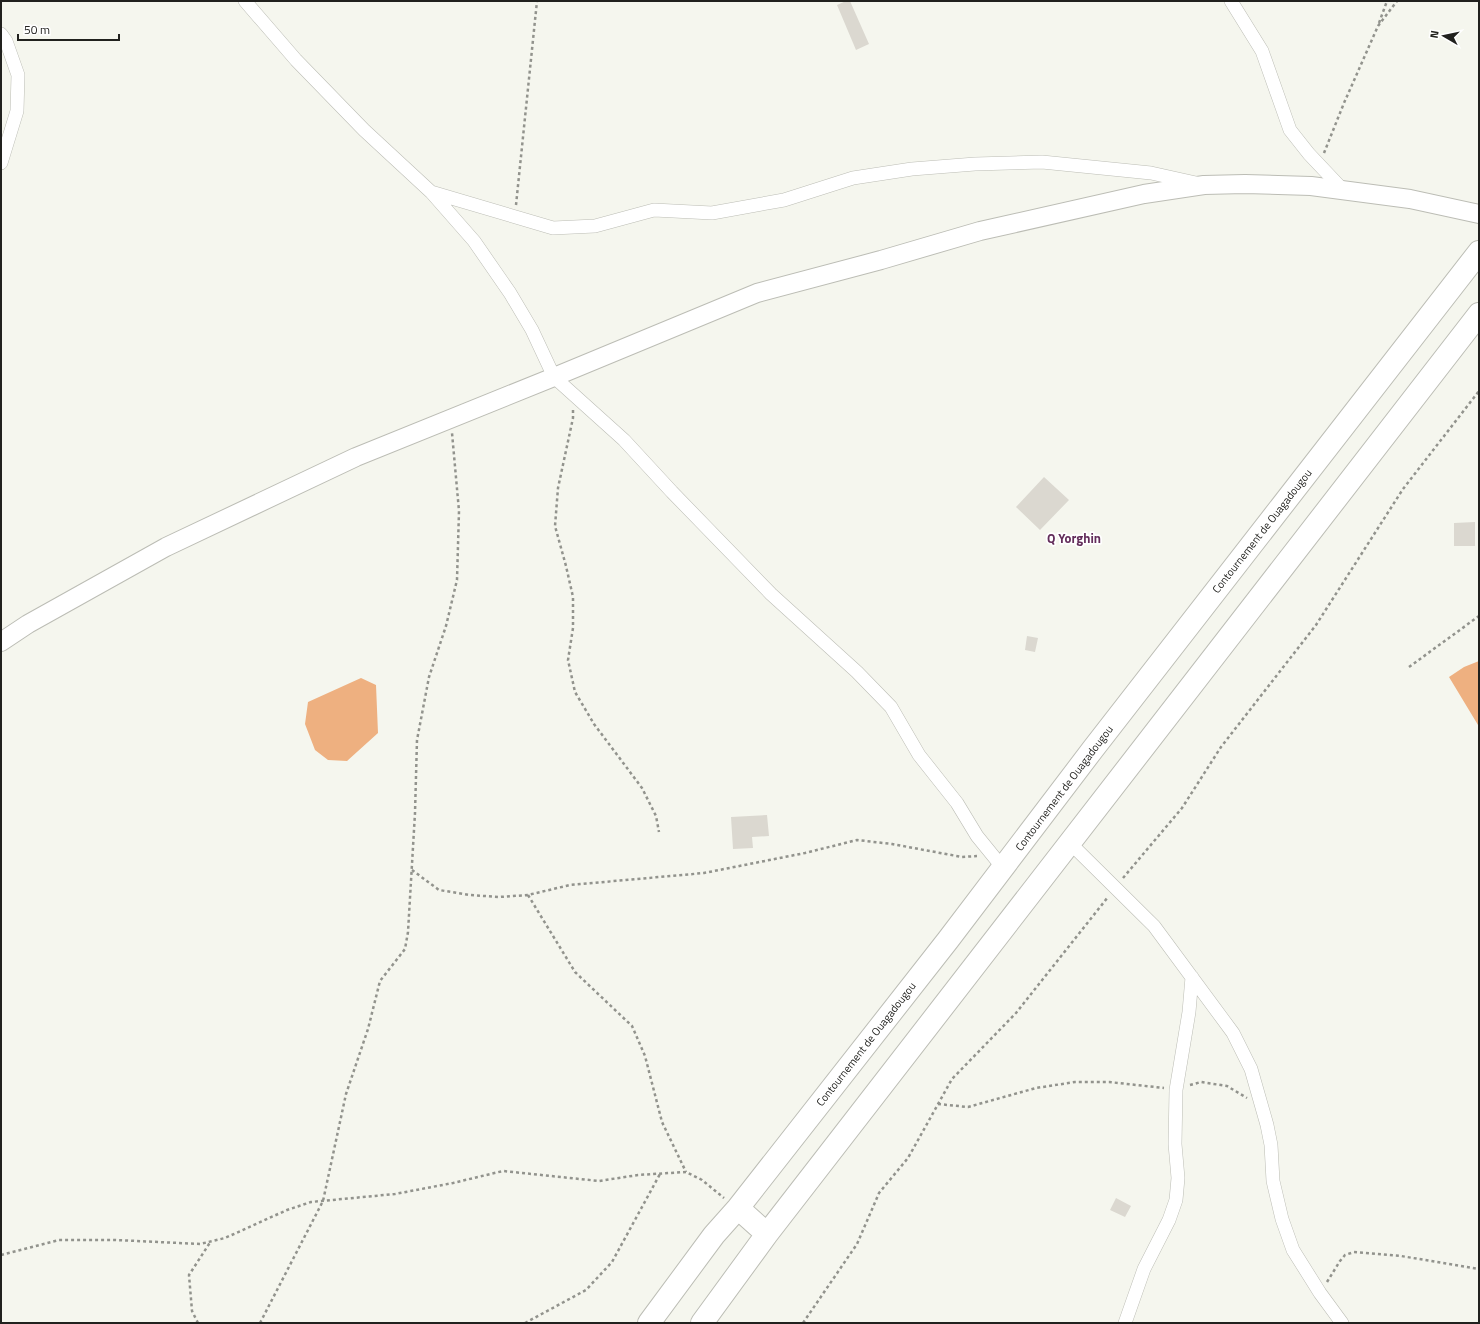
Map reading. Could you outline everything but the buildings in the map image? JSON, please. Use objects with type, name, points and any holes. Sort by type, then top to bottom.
[{"type":"highway","name":"Contournement de Ouagadougou","points":[[649,1323],[714,1235],[738,1208],[948,940],[998,861],[1103,737],[1479,252]]},
{"type":"highway","points":[[702,1323],[767,1234],[1479,314]]},
{"type":"highway","points":[[738,1208],[767,1234]]},
{"type":"main road","points":[[1,642],[28,624],[166,548],[356,457],[757,293],[881,260],[980,231],[1144,194],[1204,185],[1245,184],[1311,186],[1410,199],[1479,214]]},
{"type":"street","points":[[245,1],[296,60],[364,130],[431,192],[474,241],[510,293],[532,330],[554,377],[624,440],[771,594],[857,672],[891,706],[919,756],[957,803],[977,836],[998,861]]},
{"type":"street","points":[[1231,1],[1262,51],[1290,130],[1319,165],[1343,190]]},
{"type":"street","points":[[1,34],[6,41],[18,75],[17,111],[1,163]]},
{"type":"street","points":[[431,192],[514,218],[553,228],[595,226],[654,210],[712,213],[784,200],[853,178],[912,169],[975,164],[1042,162],[1151,173],[1204,185]]},
{"type":"street","points":[[1070,843],[1154,926],[1213,1008],[1233,1033],[1251,1069],[1267,1125],[1271,1145],[1273,1181],[1282,1219],[1293,1250],[1320,1293],[1342,1323]]},
{"type":"street","points":[[1125,1323],[1144,1269],[1169,1220],[1176,1200],[1178,1178],[1175,1144],[1176,1090],[1189,1012],[1192,977]]},
{"type":"path","points":[[514,218],[537,1]]},
{"type":"path","points":[[1319,165],[1344,103],[1378,26],[1387,1]]},
{"type":"path","points":[[1378,26],[1397,1]]},
{"type":"path","points":[[803,1323],[857,1244],[878,1193],[908,1158],[952,1080],[1016,1013],[1116,887],[1182,808],[1221,747],[1316,625],[1403,489],[1479,391]]},
{"type":"path","points":[[573,394],[573,418],[558,488],[555,526],[573,597],[573,628],[568,660],[575,692],[594,724],[642,788],[656,816],[659,832]]},
{"type":"path","points":[[260,1323],[323,1201],[346,1094],[368,1029],[380,981],[405,949],[408,932],[415,813],[417,740],[429,678],[446,626],[457,580],[459,511],[451,419]]},
{"type":"path","points":[[1409,667],[1479,616]]},
{"type":"path","points":[[411,870],[438,890],[470,895],[499,897],[528,894],[570,885],[704,873],[805,853],[857,840],[892,844],[962,857],[998,861]]},
{"type":"path","points":[[528,894],[575,972],[632,1026],[645,1056],[662,1122],[686,1172]]},
{"type":"path","points":[[938,1104],[968,1107],[1036,1088],[1074,1082],[1109,1082],[1149,1085],[1176,1090],[1201,1082],[1227,1086],[1261,1108]]},
{"type":"path","points":[[1,1255],[59,1240],[116,1240],[200,1244],[225,1238],[287,1210],[311,1202],[395,1194],[453,1184],[502,1171],[599,1181],[638,1175],[686,1172],[702,1180],[738,1208]]},
{"type":"path","points":[[524,1323],[586,1290],[612,1262],[660,1174]]},
{"type":"path","points":[[198,1323],[192,1311],[189,1275],[211,1241]]},
{"type":"path","points":[[1320,1293],[1340,1261],[1354,1252],[1400,1256],[1479,1269]]},
{"type":"shaded area","points":[[1479,661],[1478,725],[1449,677],[1464,667]]},
{"type":"shaded area","points":[[361,678],[376,685],[378,733],[347,761],[328,760],[315,750],[305,724],[308,702]]},
{"type":"district","name":"Q Yorghin","points":[[1074,538]]}]
